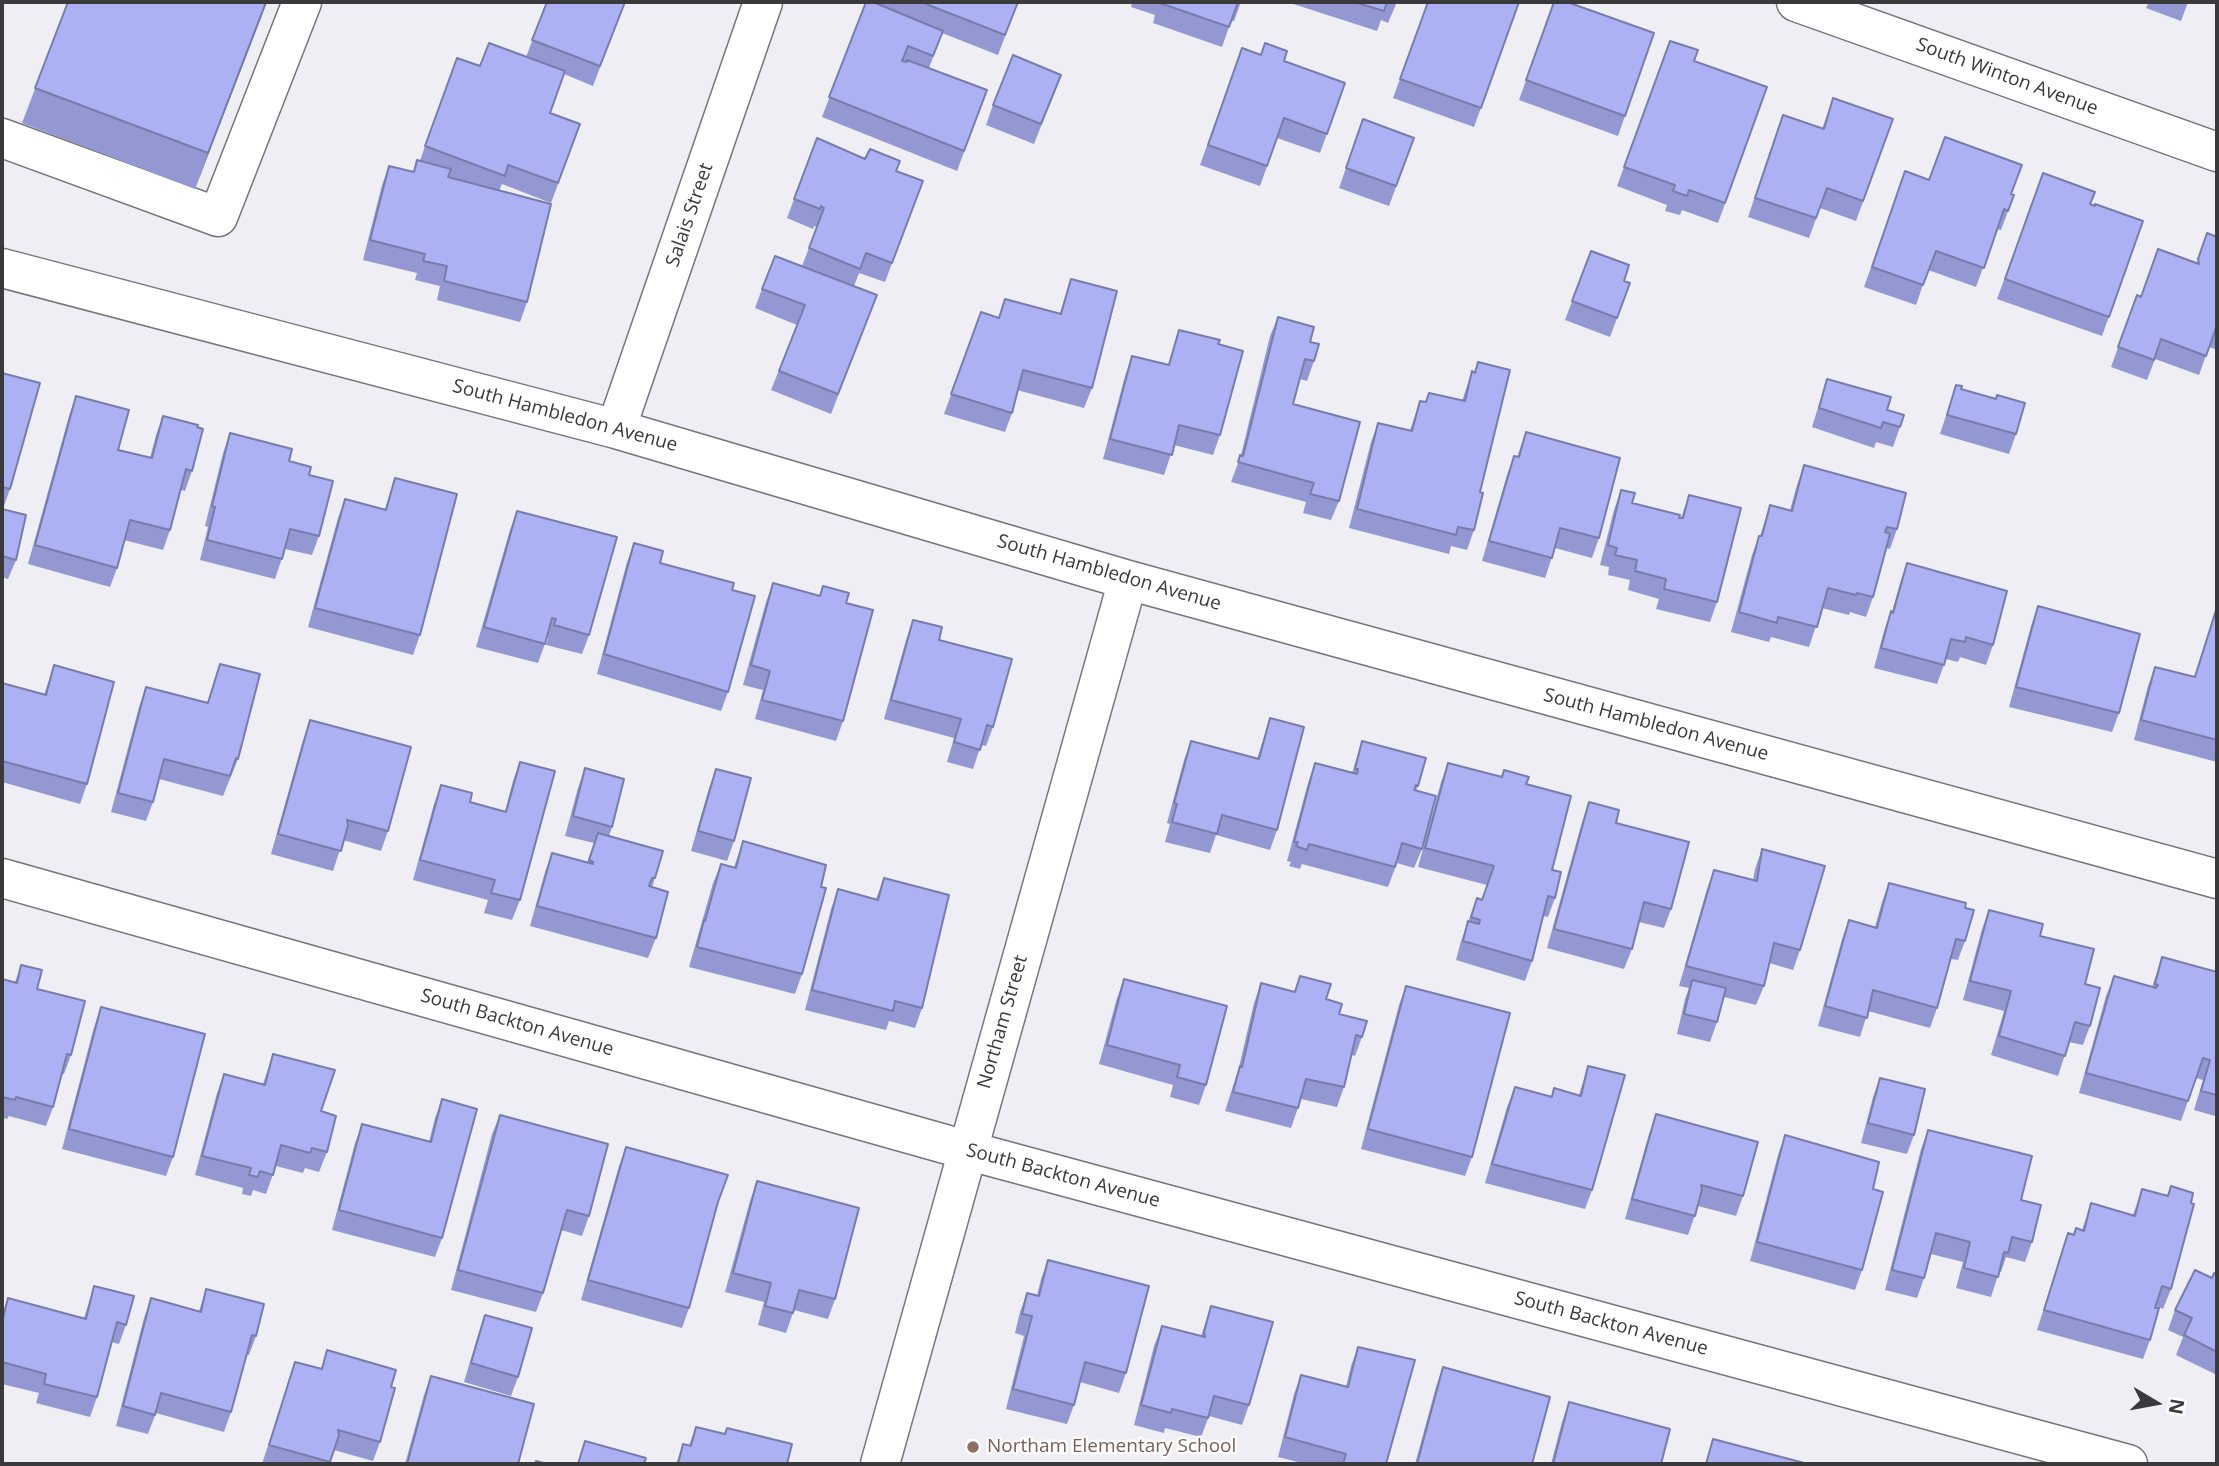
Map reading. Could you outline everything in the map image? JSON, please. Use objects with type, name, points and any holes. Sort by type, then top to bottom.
[{"type":"street","points":[[2,138],[218,217],[302,2]]},
{"type":"street","name":"Salais Street","points":[[616,429],[763,2]]},
{"type":"street","name":"South Winton Avenue","points":[[1796,2],[2217,152]]},
{"type":"street","name":"South Hambledon Avenue","points":[[2,268],[616,429],[1128,580],[2217,879]]},
{"type":"street","name":"Northam Street","points":[[880,1464],[1128,580]]},
{"type":"street","name":"South Backton Avenue","points":[[2,878],[966,1150],[2128,1464]]},
{"type":"building","points":[[68,2],[266,2],[208,153],[35,88]]},
{"type":"building","points":[[547,2],[625,2],[600,66],[532,40]]},
{"type":"building","points":[[866,2],[873,2],[943,31],[933,56],[908,46],[902,61],[907,60],[987,90],[964,151],[829,97]]},
{"type":"building","points":[[921,2],[1018,2],[1005,35]]},
{"type":"building","points":[[1161,2],[1238,2],[1229,27]]},
{"type":"building","points":[[1354,2],[1387,2],[1384,11]]},
{"type":"building","points":[[1428,2],[1519,2],[1481,108],[1400,79]]},
{"type":"building","points":[[1554,2],[1567,2],[1654,33],[1625,116],[1526,80]]},
{"type":"building","points":[[1670,41],[1698,50],[1694,61],[1767,87],[1725,203],[1689,190],[1687,196],[1673,191],[1675,185],[1624,167]]},
{"type":"building","points":[[489,43],[565,71],[550,113],[580,124],[558,183],[508,165],[505,176],[425,146],[457,58],[480,66]]},
{"type":"building","points":[[1265,43],[1287,51],[1284,61],[1345,83],[1327,134],[1284,118],[1267,166],[1208,145],[1242,48],[1261,55]]},
{"type":"building","points":[[1013,55],[1061,75],[1041,124],[993,105]]},
{"type":"building","points":[[1833,98],[1893,119],[1863,201],[1827,188],[1816,218],[1755,198],[1783,115],[1824,129]]},
{"type":"building","points":[[1363,119],[1414,138],[1396,186],[1346,168]]},
{"type":"building","points":[[1945,137],[2022,165],[2011,194],[2014,195],[2008,211],[2004,209],[1984,268],[1936,251],[1923,285],[1872,267],[1905,171],[1929,180]]},
{"type":"building","points":[[817,138],[865,159],[870,149],[900,161],[896,171],[923,181],[892,263],[866,253],[860,269],[809,248],[824,208],[821,206],[820,209],[794,199]]},
{"type":"building","points":[[417,160],[451,169],[448,177],[551,204],[527,302],[444,281],[447,266],[423,261],[425,254],[370,240],[389,166],[414,172]]},
{"type":"building","points":[[2043,173],[2095,192],[2090,204],[2143,221],[2109,317],[2005,279]]},
{"type":"building","points":[[2207,233],[2217,237],[2217,328],[2206,356],[2161,339],[2154,360],[2118,347],[2137,295],[2141,297],[2158,249],[2199,264],[2198,259]]},
{"type":"building","points":[[1591,251],[1629,265],[1624,281],[1630,283],[1617,318],[1572,301]]},
{"type":"building","points":[[775,256],[877,295],[838,394],[779,371],[805,305],[762,289]]},
{"type":"building","points":[[1071,279],[1117,291],[1092,388],[1023,370],[1012,413],[951,394],[981,312],[999,318],[1005,299],[1061,314]]},
{"type":"building","points":[[1278,317],[1314,327],[1310,342],[1319,344],[1314,361],[1305,359],[1293,404],[1360,422],[1339,501],[1310,494],[1314,483],[1238,462],[1240,455],[1243,456]]},
{"type":"building","points":[[1179,330],[1220,340],[1218,344],[1243,351],[1220,435],[1179,425],[1172,455],[1110,439],[1132,356],[1169,365]]},
{"type":"building","points":[[1478,362],[1510,370],[1480,492],[1483,493],[1474,530],[1458,527],[1456,535],[1357,509],[1378,423],[1412,431],[1420,401],[1426,402],[1429,393],[1465,401],[1472,371],[1475,373]]},
{"type":"building","points":[[2,373],[40,383],[10,489],[2,487]]},
{"type":"building","points":[[1827,379],[1891,397],[1887,410],[1904,415],[1900,427],[1883,422],[1881,428],[1819,408]]},
{"type":"building","points":[[1956,385],[1962,386],[1961,389],[1996,399],[1997,395],[2025,403],[2016,434],[1947,415]]},
{"type":"building","points":[[76,396],[129,410],[118,450],[152,458],[163,416],[198,425],[197,427],[203,429],[192,471],[186,469],[170,530],[130,520],[117,568],[35,545]]},
{"type":"building","points":[[1526,432],[1620,458],[1599,538],[1560,528],[1552,558],[1489,541],[1514,456],[1519,457]]},
{"type":"building","points":[[230,433],[292,449],[289,461],[311,467],[309,475],[333,481],[319,536],[290,529],[282,559],[207,540],[215,507],[212,506]]},
{"type":"building","points":[[1804,465],[1906,493],[1897,529],[1887,527],[1885,532],[1890,534],[1873,597],[1828,588],[1817,627],[1778,617],[1777,623],[1739,612],[1770,505],[1792,511]]},
{"type":"building","points":[[395,478],[457,494],[420,635],[315,608],[345,499],[386,510]]},
{"type":"building","points":[[1621,490],[1635,493],[1632,503],[1680,515],[1679,518],[1683,518],[1689,495],[1741,508],[1717,602],[1664,589],[1666,579],[1635,571],[1637,560],[1615,555],[1617,548],[1608,545]]},
{"type":"building","points":[[2,509],[26,515],[16,560],[2,556]]},
{"type":"building","points":[[517,511],[617,537],[589,635],[554,625],[556,619],[552,618],[545,644],[484,627]]},
{"type":"building","points":[[634,543],[663,551],[660,563],[734,583],[732,590],[755,596],[728,692],[604,654]]},
{"type":"building","points":[[1907,563],[2007,591],[1993,645],[1966,637],[1965,642],[1951,639],[1944,665],[1881,648]]},
{"type":"building","points":[[773,583],[820,596],[823,586],[849,593],[846,603],[873,610],[843,721],[762,700],[770,671],[751,665]]},
{"type":"building","points":[[2038,606],[2140,634],[2119,713],[2016,687]]},
{"type":"building","points":[[2217,607],[2217,740],[2141,720],[2155,667],[2195,677]]},
{"type":"building","points":[[913,620],[942,627],[939,640],[1012,659],[993,727],[987,725],[980,750],[954,742],[961,719],[891,700]]},
{"type":"building","points":[[220,664],[260,674],[238,759],[236,758],[230,776],[164,759],[153,802],[118,793],[146,687],[208,703]]},
{"type":"building","points":[[54,665],[114,682],[87,784],[2,761],[2,683],[46,695]]},
{"type":"building","points":[[1270,718],[1304,727],[1277,830],[1222,815],[1217,834],[1172,822],[1177,804],[1174,803],[1191,741],[1259,759]]},
{"type":"building","points":[[310,720],[411,747],[388,831],[347,820],[341,851],[278,834]]},
{"type":"building","points":[[1362,741],[1426,758],[1418,786],[1416,785],[1414,790],[1436,796],[1422,849],[1402,843],[1395,867],[1309,844],[1307,850],[1296,846],[1298,842],[1294,842],[1315,763],[1357,774],[1358,769],[1355,769]]},
{"type":"building","points":[[520,762],[555,771],[520,900],[491,893],[495,880],[420,860],[441,785],[472,793],[470,802],[506,812]]},
{"type":"building","points":[[1448,763],[1502,777],[1504,770],[1529,777],[1526,784],[1571,796],[1552,870],[1561,872],[1555,898],[1548,896],[1532,961],[1463,941],[1468,921],[1479,924],[1480,920],[1471,917],[1477,898],[1482,900],[1494,866],[1425,848]]},
{"type":"building","points":[[585,768],[624,779],[612,827],[573,816]]},
{"type":"building","points":[[716,769],[751,778],[734,841],[698,831]]},
{"type":"building","points":[[1589,802],[1619,810],[1616,823],[1689,842],[1671,909],[1644,902],[1632,949],[1554,929]]},
{"type":"building","points":[[598,833],[663,851],[655,878],[652,878],[649,886],[668,892],[656,938],[537,906],[552,853],[593,864],[589,860]]},
{"type":"building","points":[[743,841],[826,865],[821,887],[826,888],[802,974],[697,947],[721,864],[736,868]]},
{"type":"building","points":[[1762,849],[1825,866],[1800,950],[1774,943],[1764,986],[1686,966],[1714,870],[1757,881]]},
{"type":"building","points":[[884,878],[949,895],[922,1008],[895,1001],[893,1011],[812,990],[838,889],[878,900]]},
{"type":"building","points":[[1889,883],[1966,903],[1965,908],[1974,910],[1965,941],[1956,939],[1937,1008],[1873,990],[1867,1018],[1825,1006],[1849,920],[1877,928]]},
{"type":"building","points":[[1989,910],[2043,924],[2040,936],[2094,949],[2085,984],[2100,988],[2090,1026],[2075,1022],[2065,1056],[1999,1036],[2011,991],[1970,981]]},
{"type":"building","points":[[2162,957],[2217,972],[2217,1095],[2201,1091],[2210,1060],[2203,1058],[2188,1101],[2086,1073],[2114,976],[2156,988]]},
{"type":"building","points":[[21,965],[42,970],[37,989],[85,1001],[71,1055],[67,1054],[53,1107],[16,1097],[15,1100],[2,1097],[2,979],[17,983]]},
{"type":"building","points":[[1300,976],[1331,984],[1326,999],[1342,1004],[1339,1014],[1367,1021],[1362,1037],[1356,1035],[1344,1087],[1306,1079],[1298,1108],[1233,1092],[1240,1066],[1242,1067],[1261,983],[1295,992]]},
{"type":"building","points":[[1124,979],[1227,1006],[1206,1085],[1177,1077],[1180,1065],[1107,1045]]},
{"type":"building","points":[[1692,980],[1726,988],[1717,1022],[1684,1014]]},
{"type":"building","points":[[1406,986],[1510,1013],[1472,1157],[1368,1129]]},
{"type":"building","points":[[101,1007],[205,1034],[173,1157],[69,1129]]},
{"type":"building","points":[[273,1054],[335,1070],[321,1111],[336,1116],[327,1152],[312,1148],[310,1153],[281,1145],[273,1175],[260,1171],[258,1177],[249,1175],[251,1168],[202,1156],[224,1074],[265,1085]]},
{"type":"building","points":[[1588,1066],[1625,1075],[1592,1190],[1492,1164],[1515,1087],[1552,1097],[1554,1088],[1581,1096]]},
{"type":"building","points":[[1880,1078],[1925,1089],[1914,1135],[1868,1123]]},
{"type":"building","points":[[442,1099],[477,1109],[442,1238],[339,1210],[362,1124],[431,1142]]},
{"type":"building","points":[[1656,1114],[1758,1142],[1743,1196],[1701,1185],[1695,1216],[1632,1199]]},
{"type":"building","points":[[500,1115],[608,1144],[589,1216],[567,1210],[543,1293],[458,1270]]},
{"type":"building","points":[[1928,1130],[2032,1156],[2021,1200],[2041,1205],[2032,1242],[2012,1237],[2008,1253],[2004,1252],[1998,1277],[1964,1268],[1970,1242],[1936,1233],[1924,1278],[1892,1270]]},
{"type":"building","points":[[1785,1135],[1879,1162],[1873,1189],[1883,1192],[1862,1270],[1757,1242]]},
{"type":"building","points":[[626,1147],[728,1175],[689,1308],[588,1280]]},
{"type":"building","points":[[757,1181],[859,1208],[835,1299],[799,1290],[793,1313],[765,1306],[771,1283],[733,1273]]},
{"type":"building","points":[[2171,1186],[2193,1193],[2191,1203],[2194,1204],[2171,1289],[2162,1286],[2150,1340],[2044,1310],[2068,1233],[2074,1235],[2076,1228],[2084,1231],[2091,1203],[2135,1216],[2142,1189],[2168,1196]]},
{"type":"building","points":[[1048,1260],[1149,1286],[1126,1373],[1085,1362],[1074,1405],[1013,1389],[1032,1316],[1022,1314],[1027,1293],[1039,1296]]},
{"type":"building","points":[[2195,1270],[2212,1278],[2214,1273],[2217,1275],[2217,1352],[2184,1335],[2192,1318],[2175,1310]]},
{"type":"building","points":[[94,1286],[134,1296],[126,1325],[117,1322],[97,1397],[44,1384],[46,1374],[2,1362],[2,1322],[8,1298],[86,1319]]},
{"type":"building","points":[[206,1289],[264,1304],[256,1336],[252,1335],[231,1412],[161,1393],[155,1415],[123,1406],[151,1298],[201,1312]]},
{"type":"building","points":[[1211,1306],[1273,1322],[1249,1405],[1214,1396],[1208,1418],[1172,1409],[1171,1413],[1141,1405],[1162,1326],[1205,1337]]},
{"type":"building","points":[[485,1315],[532,1328],[518,1377],[471,1363]]},
{"type":"building","points":[[1358,1347],[1415,1360],[1386,1464],[1343,1464],[1346,1454],[1285,1437],[1301,1375],[1348,1387]]},
{"type":"building","points":[[327,1350],[396,1370],[391,1387],[395,1388],[380,1442],[338,1430],[339,1435],[330,1462],[269,1445],[295,1362],[322,1369]]},
{"type":"building","points":[[1443,1367],[1550,1397],[1532,1464],[1417,1464]]},
{"type":"building","points":[[431,1376],[534,1404],[518,1464],[407,1464]]},
{"type":"building","points":[[1569,1402],[1670,1429],[1661,1464],[1553,1464]]},
{"type":"building","points":[[696,1427],[725,1434],[727,1428],[792,1444],[787,1464],[678,1464],[683,1444],[691,1446]]},
{"type":"building","points":[[1713,1439],[1808,1464],[1706,1464]]},
{"type":"building","points":[[585,1441],[646,1458],[644,1464],[578,1464]]},
{"type":"place","name":"Northam Elementary School","points":[[973,1447]]}]
